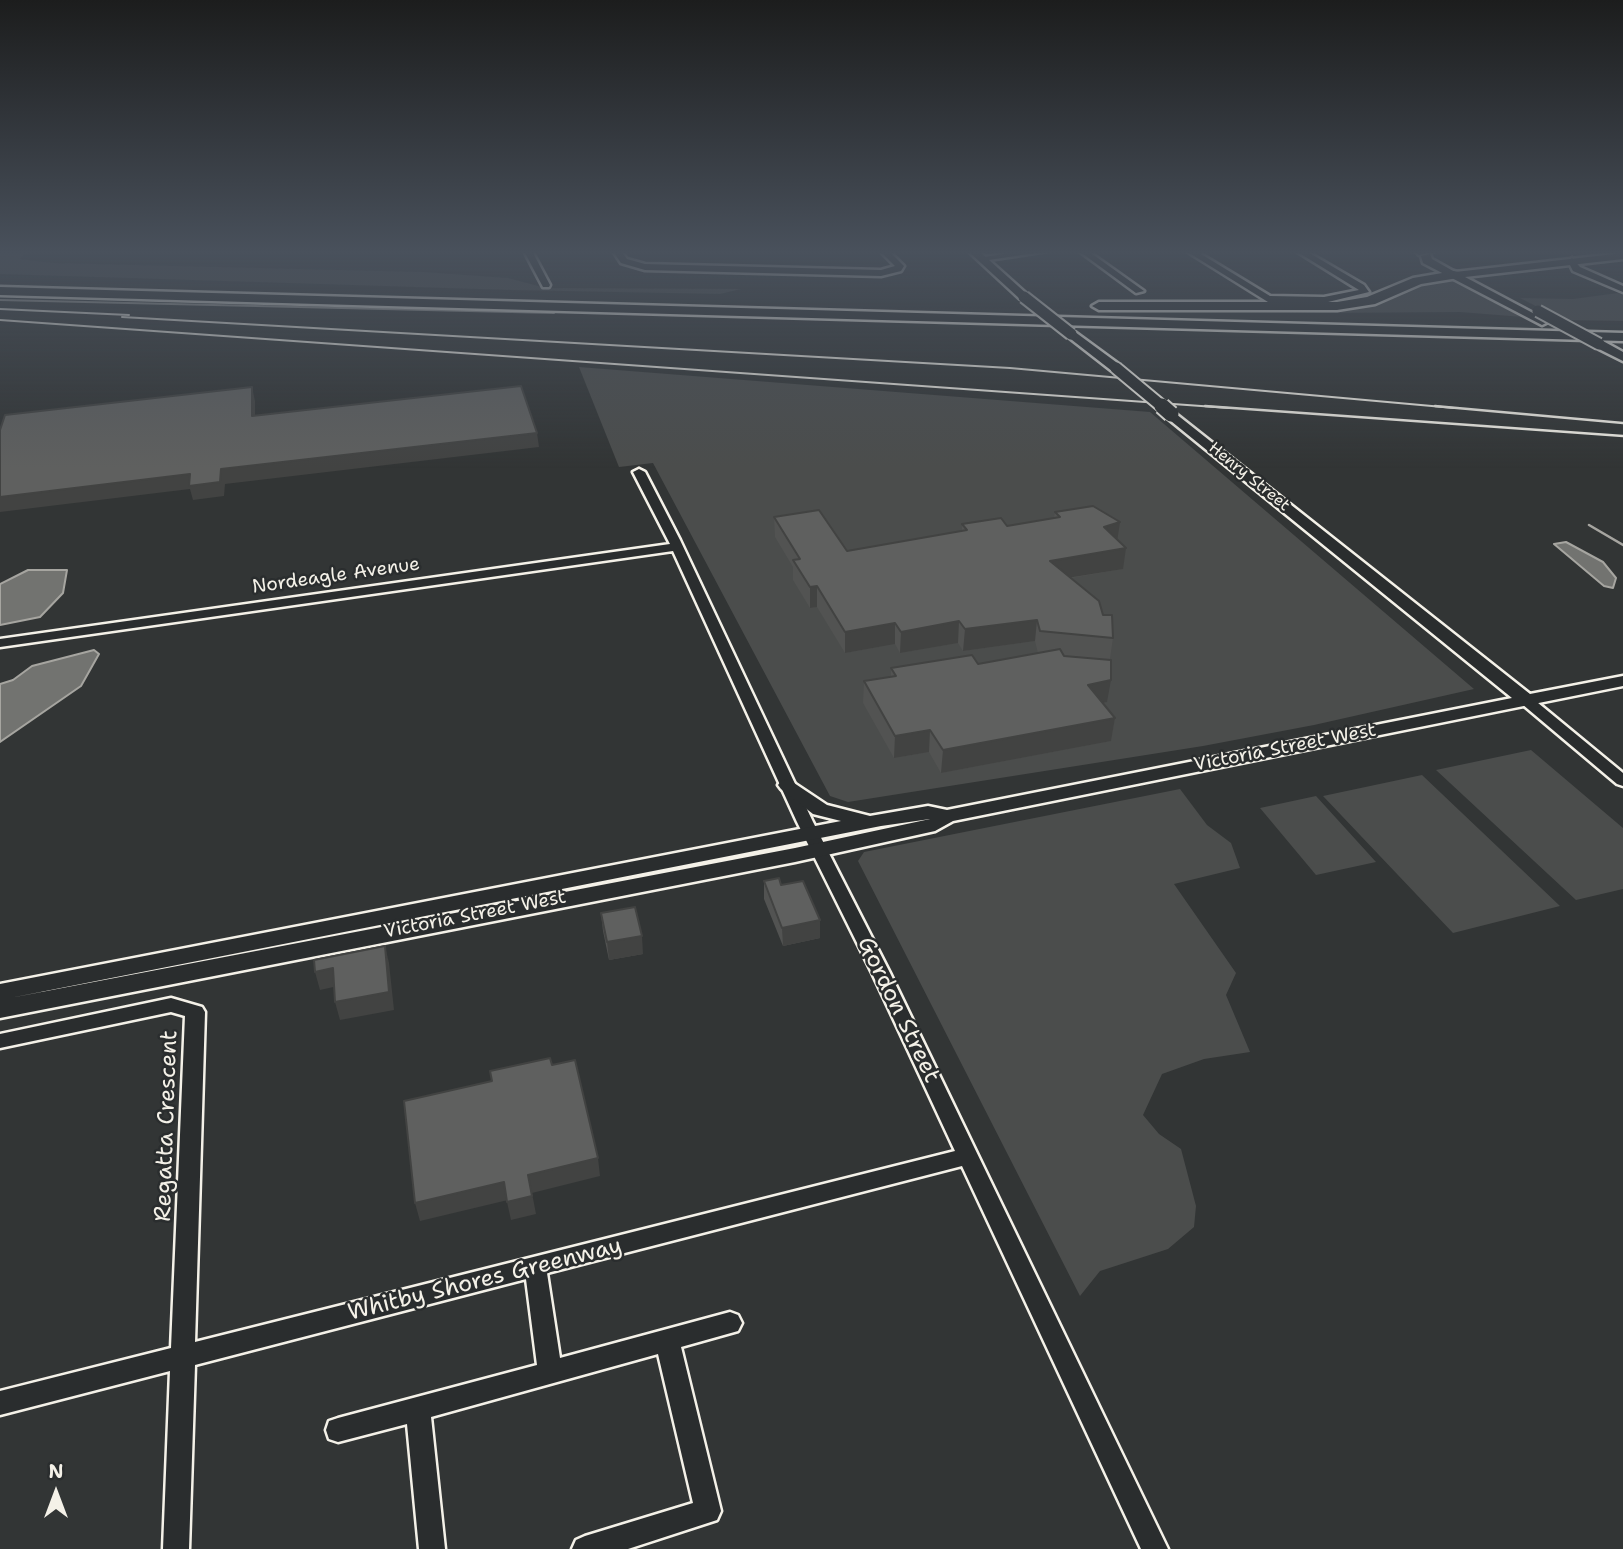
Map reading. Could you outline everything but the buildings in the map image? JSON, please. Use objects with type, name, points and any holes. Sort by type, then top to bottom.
[{"type":"highway","points":[[1129,323],[1623,337]]},
{"type":"highway","points":[[1539,323],[1623,325]]},
{"type":"highway","points":[[1194,332],[1294,328],[1621,351]]},
{"type":"main road","name":"Henry Street","points":[[1057,323],[1527,701]]},
{"type":"main road","points":[[1548,323],[1600,348],[1621,351]]},
{"type":"main road","points":[[1559,323],[1623,365]]},
{"type":"main road","name":"Victoria Street West","points":[[0,1009],[815,842],[881,820],[928,812],[947,816],[1623,681]]},
{"type":"main road","points":[[788,785],[820,810],[859,820],[881,820]]},
{"type":"main road","name":"Victoria Street West","points":[[0,992],[815,842],[935,825],[947,816]]},
{"type":"street","name":"Gordon Street","points":[[639,472],[815,842],[969,1156],[1154,1549]]},
{"type":"street","name":"Nordeagle Avenue","points":[[0,643],[677,547]]},
{"type":"street","points":[[1527,701],[1623,781]]},
{"type":"street","name":"Regatta Crescent","points":[[0,1041],[170,1005],[195,1012],[184,1357]]},
{"type":"street","name":"Whitby Shores Greenway","points":[[0,1403],[969,1156]]},
{"type":"street","points":[[535,1266],[550,1370]]},
{"type":"street","points":[[338,1430],[730,1323]]},
{"type":"street","points":[[585,1549],[708,1511],[667,1340]]},
{"type":"street","points":[[176,1549],[184,1357]]},
{"type":"street","points":[[418,1409],[432,1549]]},
{"type":"shaded area","points":[[579,367],[1150,412],[1474,689],[1314,725],[1203,746],[848,802],[830,796],[653,463],[619,467]]},
{"type":"shaded area","points":[[1566,542],[1603,562],[1616,578],[1613,588],[1604,586],[1554,544]]},
{"type":"shaded area","points":[[28,570],[67,570],[63,593],[40,617],[0,625],[0,584]]},
{"type":"shaded area","points":[[94,650],[99,654],[81,686],[0,742],[0,684],[13,680],[32,666]]},
{"type":"shaded area","points":[[1531,750],[1623,828],[1623,889],[1576,900],[1436,770]]},
{"type":"shaded area","points":[[1422,775],[1560,906],[1453,933],[1323,796]]},
{"type":"shaded area","points":[[1180,789],[1207,825],[1231,843],[1240,868],[1174,884],[1236,973],[1226,995],[1250,1052],[1204,1059],[1162,1074],[1143,1115],[1159,1134],[1181,1149],[1196,1206],[1194,1227],[1168,1249],[1100,1271],[1080,1296],[858,861],[864,852]]},
{"type":"shaded area","points":[[1316,796],[1376,862],[1316,875],[1260,808]]},
{"type":"waterway","points":[[1589,525],[1623,545]]},
{"type":"railway","points":[[46,323],[1229,408]]},
{"type":"railway","points":[[231,323],[1010,368],[1454,408]]},
{"type":"railway","points":[[1205,406],[1623,436]]},
{"type":"railway","points":[[1435,406],[1623,423]]}]
